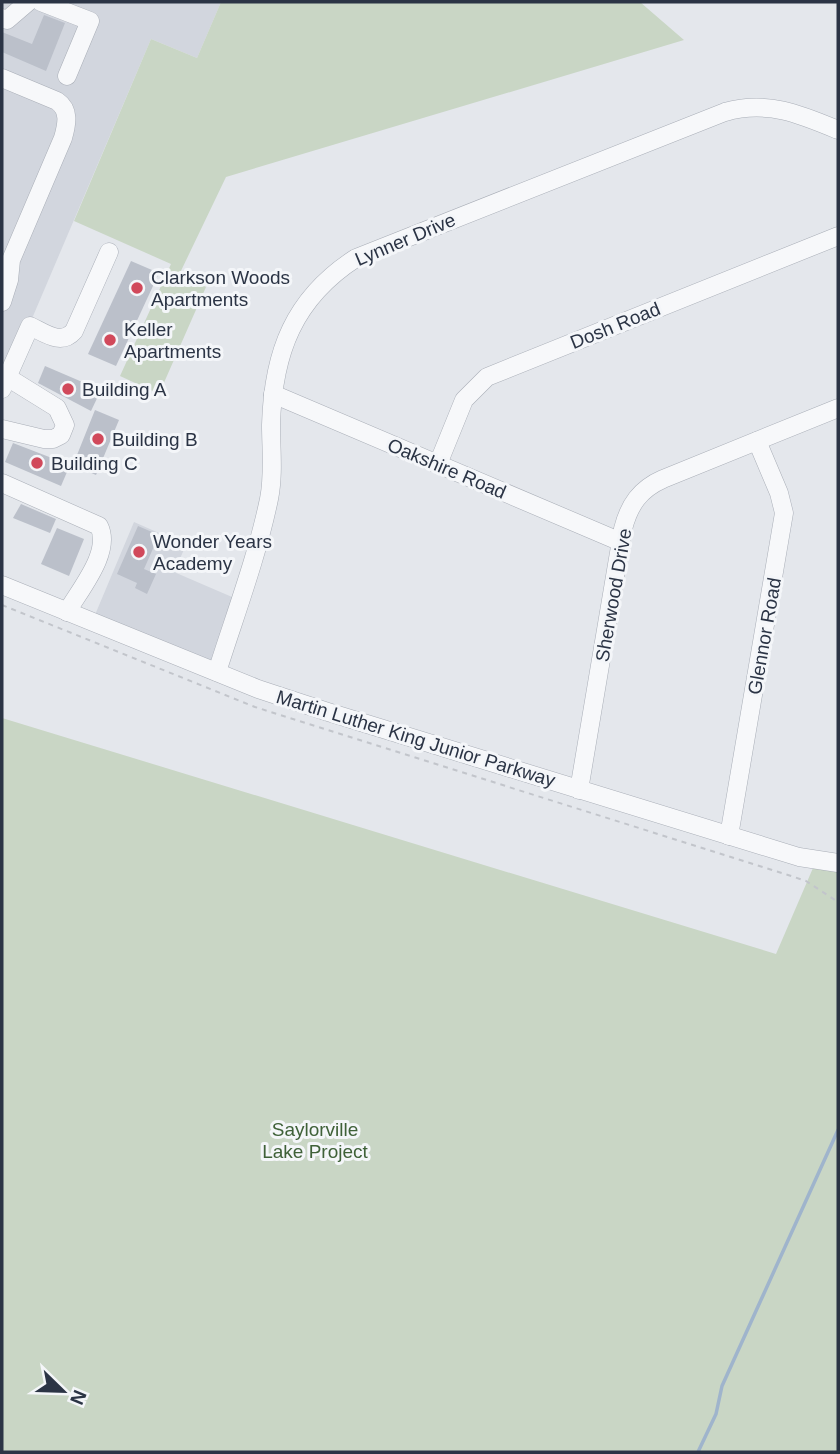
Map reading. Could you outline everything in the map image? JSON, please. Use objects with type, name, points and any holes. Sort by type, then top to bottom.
[{"type":"street","points":[[2,18],[7,20],[28,2]]},
{"type":"street","points":[[41,2],[90,22],[67,76]]},
{"type":"street","points":[[2,78],[57,101],[62,105],[67,118],[63,138],[11,260],[9,280],[2,302]]},
{"type":"street","name":"Lynner Drive","points":[[217,672],[270,494],[273,394],[288,334],[302,306],[328,277],[356,258],[725,111],[761,106],[789,110],[838,130]]},
{"type":"street","name":"Dosh Road","points":[[438,464],[464,400],[487,377],[838,236]]},
{"type":"street","points":[[2,429],[53,439],[61,435],[65,425],[57,408],[4,383],[30,326],[60,340],[68,338],[74,331],[110,252]]},
{"type":"street","name":"Oakshire Road","points":[[273,394],[621,542]]},
{"type":"street","name":"Sherwood Drive","points":[[579,790],[621,542],[628,511],[637,496],[651,484],[838,408]]},
{"type":"street","name":"Glennor Road","points":[[729,836],[784,513],[757,441]]},
{"type":"street","points":[[2,483],[99,526],[104,537],[102,549],[67,612]]},
{"type":"street","name":"Martin Luther King Junior Parkway","points":[[2,585],[217,672],[328,712],[799,857],[838,863]]},
{"type":"shaded area","points":[[2,2],[221,2],[197,58],[151,39],[2,389]]},
{"type":"shaded area","points":[[134,522],[186,545],[174,572],[239,600],[217,672],[92,622]]},
{"type":"green space","points":[[221,2],[640,2],[684,40],[226,177],[179,275],[206,287],[159,394],[120,376],[171,264],[74,221],[151,39],[197,58]]},
{"type":"green space","name":"Saylorville Lake Project","points":[[2,718],[776,954],[816,861],[838,863],[838,1452],[2,1452]]},
{"type":"building","points":[[44,15],[65,23],[46,71],[2,52],[2,32],[32,44]]},
{"type":"building","points":[[131,261],[159,273],[116,366],[88,354]]},
{"type":"building","name":"Building A","points":[[45,366],[101,390],[91,411],[38,383]]},
{"type":"building","name":"Building B","points":[[95,410],[119,420],[96,475],[73,465]]},
{"type":"building","name":"Building C","points":[[13,443],[70,465],[61,486],[5,462]]},
{"type":"building","points":[[21,504],[56,519],[50,533],[13,518]]},
{"type":"building","name":"Wonder Years Academy","points":[[138,526],[159,535],[144,569],[156,574],[147,594],[135,588],[137,583],[117,574]]},
{"type":"building","points":[[57,528],[84,539],[69,576],[41,564]]},
{"type":"waterway","points":[[698,1452],[716,1414],[722,1386],[838,1130]]},
{"type":"place","name":"Clarkson Woods Apartments","points":[[137,288]]},
{"type":"place","name":"Keller Apartments","points":[[110,340]]},
{"type":"place","name":"Building A","points":[[68,389]]},
{"type":"place","name":"Building B","points":[[98,439]]},
{"type":"place","name":"Building C","points":[[37,463]]},
{"type":"place","name":"Wonder Years Academy","points":[[139,552]]}]
